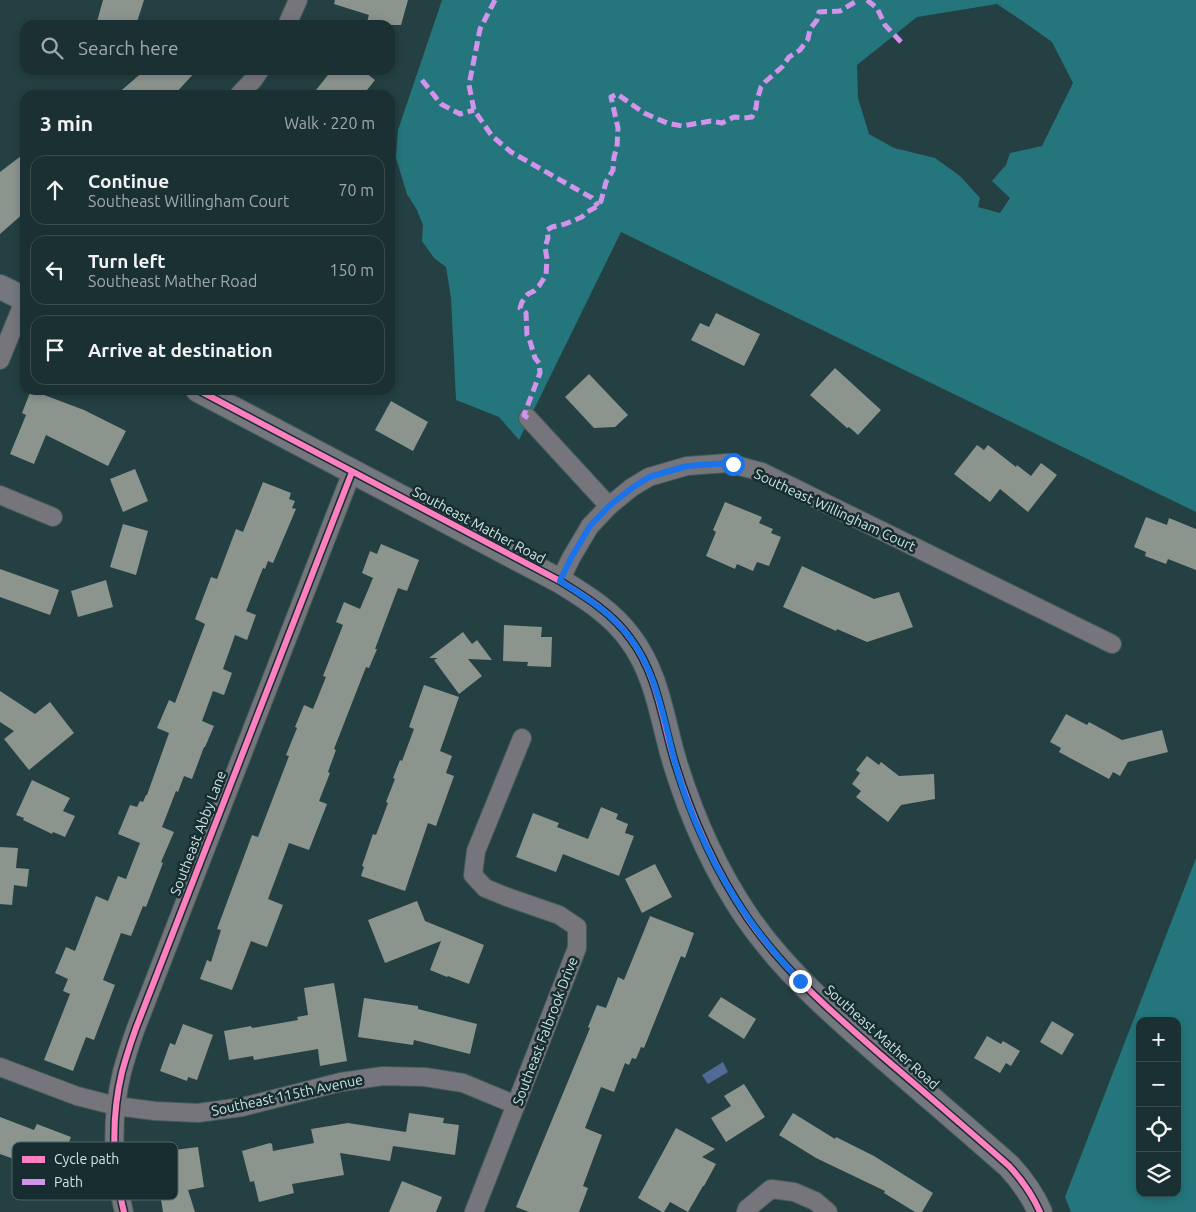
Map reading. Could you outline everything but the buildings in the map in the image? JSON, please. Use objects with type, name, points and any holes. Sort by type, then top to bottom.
[{"type":"street","points":[[289,20],[298,0]]},
{"type":"street","points":[[244,90],[256,75]]},
{"type":"street","points":[[0,287],[20,297]]},
{"type":"street","points":[[0,360],[20,311]]},
{"type":"street","name":"Southeast Mather Road","points":[[207,395],[560,581],[587,598],[618,624],[641,654],[650,673],[657,692],[674,761],[699,831],[732,894],[768,945],[800,981],[1009,1166],[1030,1192],[1040,1212]]},
{"type":"street","points":[[528,418],[609,506]]},
{"type":"street","name":"Southeast Willingham Court","points":[[560,581],[590,526],[609,506],[632,488],[649,477],[687,466],[728,463],[762,472],[1112,644]]},
{"type":"street","name":"Southeast Abby Lane","points":[[115,1142],[116,1106],[122,1071],[136,1028],[352,472]]},
{"type":"street","points":[[0,495],[53,517]]},
{"type":"street","name":"Southeast Falbrook Drive","points":[[474,1212],[577,948],[577,927],[560,915],[506,897],[486,888],[473,875],[476,851],[522,738]]},
{"type":"street","name":"Southeast 115th Avenue","points":[[0,1067],[77,1096],[116,1106],[155,1111],[198,1113],[242,1107],[341,1082],[383,1076],[425,1078],[463,1083],[516,1105]]},
{"type":"street","points":[[746,1212],[747,1209],[771,1189],[794,1192],[815,1201],[828,1212]]},
{"type":"shaded area","points":[[442,0],[1196,0],[1196,512],[621,232],[519,440],[499,417],[456,400],[451,298],[446,267],[434,258],[422,241],[423,225],[417,210],[407,194],[396,158],[398,130]],"holes":[[[997,4],[1052,42],[1073,83],[1042,146],[1010,153],[1006,165],[992,181],[1010,198],[1000,213],[978,207],[980,198],[960,176],[935,158],[894,148],[869,134],[858,98],[857,65],[917,17]]]},
{"type":"shaded area","points":[[1196,858],[1196,1212],[1071,1212],[1065,1197]]},
{"type":"shaded area","points":[[723,1062],[728,1072],[708,1084],[702,1075]]},
{"type":"marked path","points":[[495,0],[480,29],[469,85],[474,110],[492,136],[511,152],[592,198],[598,206]]},
{"type":"marked path","points":[[528,418],[524,415],[540,373],[539,363],[535,358],[527,335],[526,313],[520,308],[528,294],[539,286],[546,275],[547,259],[545,247],[548,238],[547,230],[582,217],[598,206],[601,201],[606,182],[613,170],[617,147],[618,128],[611,97],[617,94],[644,113],[667,123],[682,126],[711,121],[722,123],[734,117],[752,117],[761,87],[782,67],[789,57],[800,50],[808,39],[810,29],[817,20],[819,12],[840,11],[856,0]]},
{"type":"marked path","points":[[867,0],[877,8],[885,25],[901,42]]},
{"type":"marked path","points":[[422,80],[441,104],[460,114],[474,110]]},
{"type":"cycle path","points":[[207,395],[560,581],[607,613],[630,638],[647,667],[658,698],[675,763],[705,843],[735,899],[761,937],[793,974],[828,1008],[1009,1166],[1034,1199],[1040,1212]]},
{"type":"cycle path","points":[[114,1142],[118,1089],[136,1028],[352,472]]},
{"type":"cycle path","points":[[121,1200],[124,1212]]},
{"type":"route","points":[[733,464],[687,466],[649,477],[632,488],[609,506],[590,526],[560,581],[603,610],[618,624],[641,654],[657,692],[674,761],[688,803],[716,866],[749,919],[768,945],[800,981]]}]
